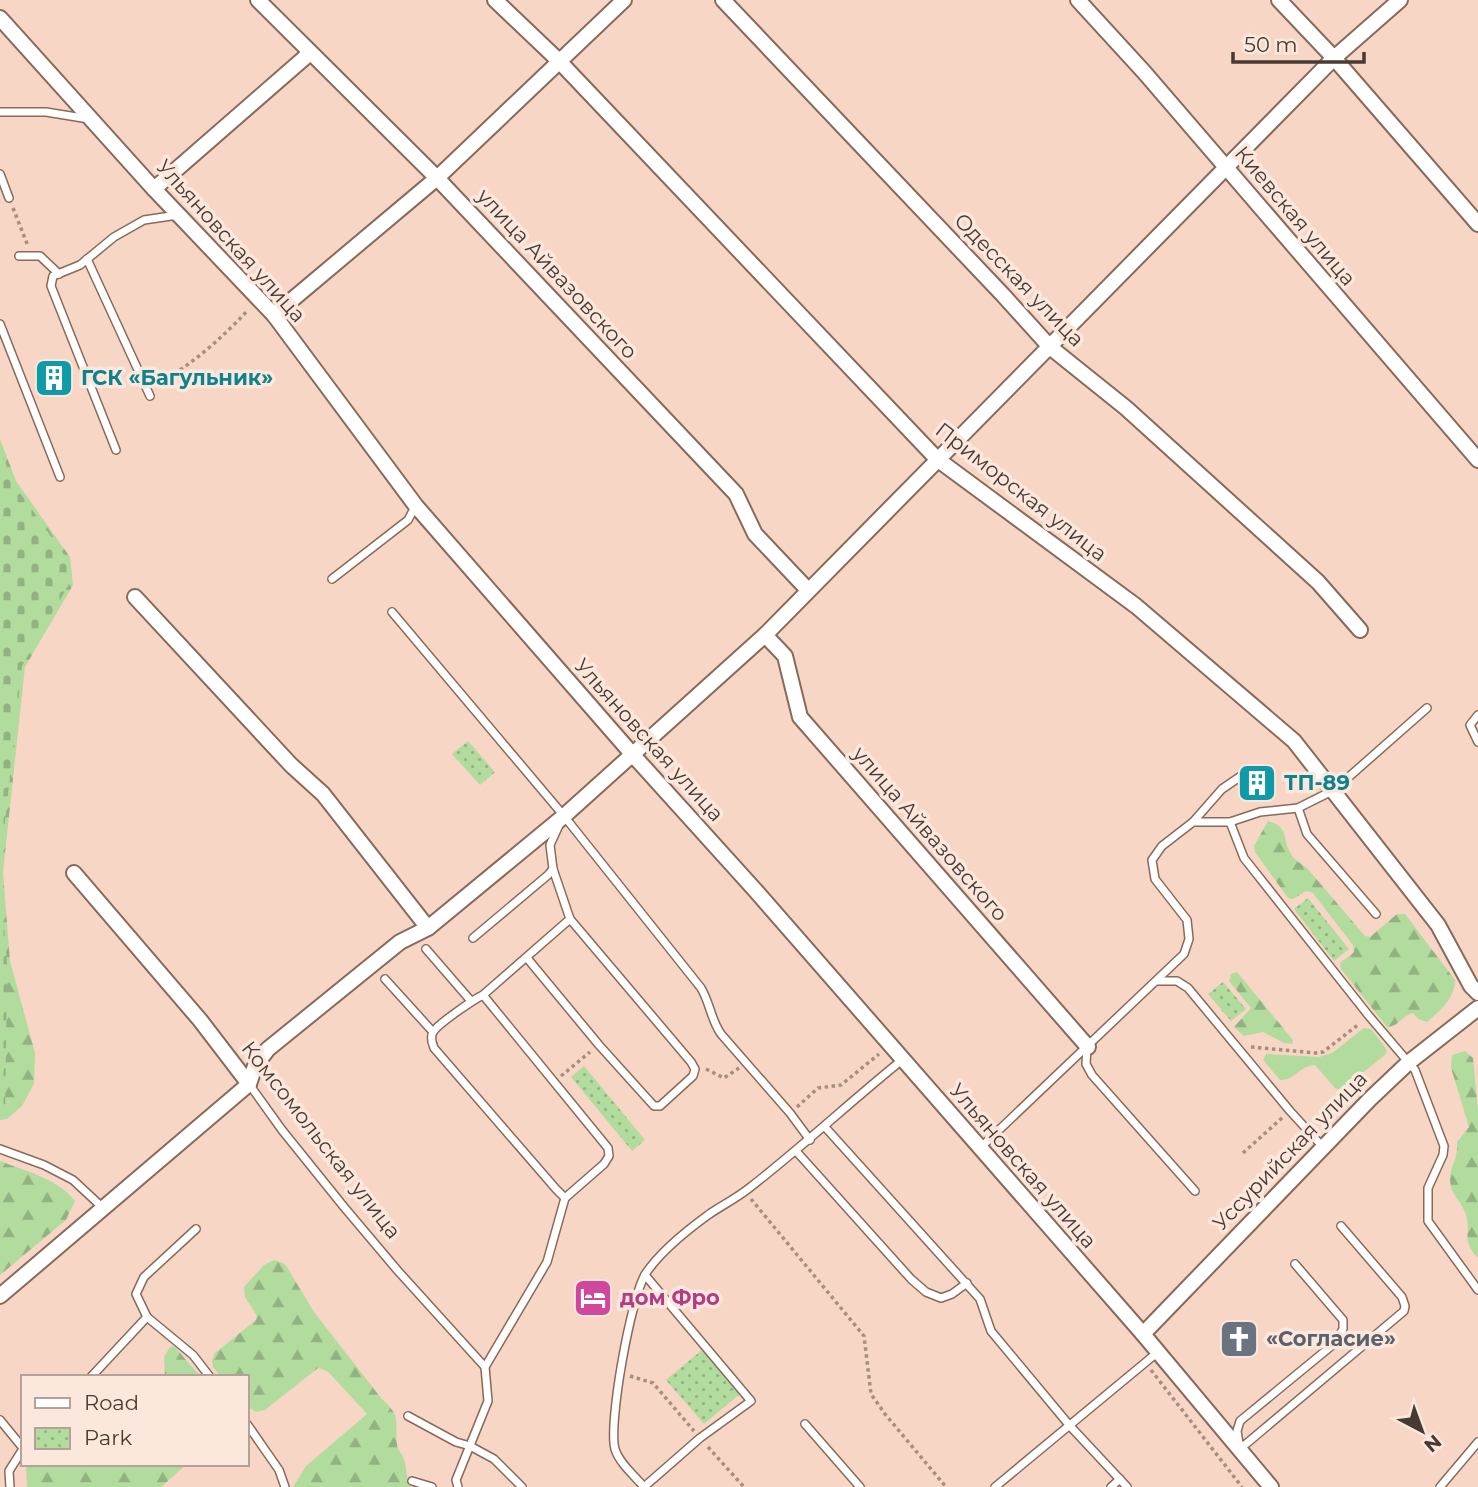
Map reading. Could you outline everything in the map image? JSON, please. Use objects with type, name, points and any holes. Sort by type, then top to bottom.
[{"type":"street","name":"улица Айвазовского","points":[[258,0],[437,178],[736,494],[755,534],[808,590]]},
{"type":"street","name":"Приморская улица","points":[[495,0],[558,60],[937,459],[1136,606],[1284,732],[1334,790],[1438,925],[1471,986],[1478,993]]},
{"type":"street","points":[[274,315],[437,178],[624,0]]},
{"type":"street","name":"Одесская улица","points":[[723,0],[1050,347],[1126,408],[1318,582],[1360,630]]},
{"type":"street","name":"Киевская улица","points":[[1078,0],[1227,168],[1478,460]]},
{"type":"street","points":[[1279,0],[1334,58],[1478,224]]},
{"type":"street","points":[[0,1296],[249,1084],[255,1066],[268,1049],[400,942],[428,928],[564,817],[765,635],[1334,58],[1399,0]]},
{"type":"street","name":"Ульяновская улица","points":[[0,18],[274,315],[416,506],[1143,1334],[1271,1487]]},
{"type":"street","points":[[154,188],[310,53]]},
{"type":"street","points":[[135,597],[291,765],[323,794],[428,928]]},
{"type":"street","name":"улица Айвазовского","points":[[765,635],[785,656],[800,717],[1088,1047]]},
{"type":"street","name":"Комсомольская улица","points":[[74,873],[200,1020],[249,1084]]},
{"type":"street","name":"Уссурийская улица","points":[[1143,1334],[1322,1146],[1408,1063],[1478,1009]]},
{"type":"lane","points":[[0,112],[46,112],[93,120]]},
{"type":"lane","points":[[0,174],[9,198]]},
{"type":"lane","points":[[116,450],[51,286],[52,276],[80,265],[114,237],[144,220],[179,215]]},
{"type":"lane","points":[[19,256],[40,256],[59,274]]},
{"type":"lane","points":[[87,259],[149,392]]},
{"type":"lane","points":[[0,324],[60,477]]},
{"type":"lane","points":[[332,579],[408,520],[416,506]]},
{"type":"lane","points":[[391,612],[564,817],[701,988],[710,1004],[712,1021],[810,1140]]},
{"type":"lane","points":[[1193,821],[1230,822],[1260,812],[1298,808],[1334,790],[1427,708]]},
{"type":"lane","points":[[1478,715],[1470,725],[1478,742]]},
{"type":"lane","points":[[980,1148],[1184,954],[1189,939],[1187,920],[1155,879],[1152,860],[1162,846],[1193,821],[1222,789],[1247,772]]},
{"type":"lane","points":[[1298,808],[1307,834],[1376,914]]},
{"type":"lane","points":[[527,958],[654,1106],[660,1106],[694,1076],[695,1069],[691,1062],[570,919],[553,869],[550,845],[564,817]]},
{"type":"lane","points":[[1230,822],[1244,858],[1416,1072],[1444,1146],[1443,1155],[1428,1188],[1427,1221],[1478,1290]]},
{"type":"lane","points":[[473,938],[553,869]]},
{"type":"lane","points":[[565,1198],[434,1048],[431,1041],[433,1032],[471,1001],[483,995],[570,919]]},
{"type":"lane","points":[[426,949],[471,1001]]},
{"type":"lane","points":[[385,979],[433,1032]]},
{"type":"lane","points":[[1157,981],[1177,981],[1188,988],[1322,1146]]},
{"type":"lane","points":[[458,1487],[456,1480],[488,1401],[485,1367],[547,1262],[565,1198],[604,1164],[609,1156],[608,1148],[483,995]]},
{"type":"lane","points":[[1088,1047],[1086,1064],[1092,1075],[1195,1191]]},
{"type":"lane","points":[[645,1275],[751,1401],[700,1438],[644,1487],[616,1453],[613,1430],[623,1350],[645,1275],[669,1247],[707,1215],[745,1191],[810,1140],[902,1060]]},
{"type":"lane","name":"Комсомольская улица","points":[[249,1084],[344,1207],[485,1367]]},
{"type":"lane","points":[[825,1127],[967,1283],[980,1299],[991,1331],[1070,1426],[1127,1487]]},
{"type":"lane","points":[[0,1149],[44,1165],[73,1180],[102,1207]]},
{"type":"lane","points":[[796,1151],[911,1279],[926,1292],[941,1298],[967,1283]]},
{"type":"lane","points":[[1240,1450],[1404,1311],[1402,1297],[1341,1226]]},
{"type":"lane","points":[[195,1229],[144,1277],[136,1294],[147,1317],[193,1355],[208,1375]]},
{"type":"lane","points":[[1240,1450],[1237,1431],[1240,1422],[1335,1343],[1343,1329],[1343,1320],[1295,1264]]},
{"type":"lane","points":[[93,1375],[147,1317]]},
{"type":"lane","points":[[995,1487],[1158,1352]]},
{"type":"lane","points":[[408,1416],[494,1459],[522,1487]]},
{"type":"lane","points":[[0,1420],[3,1429],[21,1447]]},
{"type":"lane","points":[[805,1424],[860,1487]]},
{"type":"lane","points":[[248,1425],[279,1470],[285,1487]]},
{"type":"lane","points":[[1440,1487],[1478,1442]]},
{"type":"lane","points":[[10,1487],[9,1471],[21,1452]]},
{"type":"lane","points":[[1111,1487],[1120,1479]]},
{"type":"lane","points":[[412,1481],[432,1487]]},
{"type":"path","points":[[9,198],[32,255]]},
{"type":"path","points":[[149,392],[233,326],[259,298]]},
{"type":"path","points":[[1235,1046],[1323,1052],[1369,1016]]},
{"type":"path","points":[[790,1113],[818,1088],[841,1085],[879,1054]]},
{"type":"path","points":[[571,1068],[586,1056]]},
{"type":"path","points":[[691,1062],[724,1078],[748,1063]]},
{"type":"path","points":[[1243,1153],[1290,1111]]},
{"type":"path","points":[[745,1191],[864,1336],[871,1394],[946,1487]]},
{"type":"path","points":[[1145,1363],[1242,1487]]},
{"type":"path","points":[[622,1373],[653,1383],[744,1487]]},
{"type":"green space","points":[[0,439],[16,481],[70,557],[73,585],[25,667],[3,872],[10,961],[35,1053],[34,1084],[22,1106],[7,1119],[0,1120]]},
{"type":"green space","points":[[0,449],[13,483],[67,559],[69,584],[22,666],[0,867]]},
{"type":"green space","points":[[468,741],[495,772],[480,785],[452,754]]},
{"type":"green space","points":[[1268,821],[1282,829],[1293,857],[1307,868],[1365,936],[1370,937],[1397,914],[1405,914],[1455,980],[1450,998],[1427,1022],[1418,1019],[1413,1013],[1387,1027],[1341,969],[1340,963],[1354,952],[1353,945],[1312,892],[1306,891],[1293,899],[1288,898],[1255,852],[1254,846]]},
{"type":"green space","points":[[0,878],[7,963],[5,1116],[0,1117]]},
{"type":"green space","points":[[1308,898],[1349,949],[1334,961],[1294,909]]},
{"type":"green space","points":[[1237,972],[1293,1040],[1292,1044],[1284,1043],[1263,1032],[1244,1036],[1234,1027],[1251,1008],[1229,981],[1231,974]]},
{"type":"green space","points":[[1223,982],[1246,1009],[1231,1021],[1208,994]]},
{"type":"green space","points":[[1364,1028],[1371,1029],[1387,1050],[1385,1055],[1341,1090],[1335,1088],[1315,1065],[1280,1080],[1263,1060],[1266,1054],[1319,1057],[1332,1053]]},
{"type":"green space","points":[[1465,1051],[1473,1058],[1478,1111],[1478,1258],[1469,1245],[1466,1216],[1450,1184],[1457,1142],[1469,1127],[1451,1068],[1452,1055]]},
{"type":"green space","points":[[584,1066],[645,1140],[632,1151],[571,1077]]},
{"type":"green space","points":[[0,1161],[50,1181],[75,1201],[66,1220],[0,1275]]},
{"type":"green space","points":[[274,1260],[285,1264],[314,1312],[392,1410],[396,1419],[397,1446],[404,1459],[410,1487],[293,1487],[306,1466],[367,1414],[327,1371],[318,1368],[265,1410],[256,1412],[248,1407],[248,1375],[219,1375],[213,1367],[215,1353],[256,1320],[257,1316],[245,1297],[244,1287],[264,1265]]},
{"type":"green space","points":[[174,1346],[199,1375],[165,1375],[164,1357],[170,1347]]},
{"type":"green space","points":[[702,1350],[740,1394],[704,1424],[666,1380]]},
{"type":"green space","points":[[26,1466],[185,1466],[161,1487],[27,1487]]},
{"type":"place","name":"ГСК «Багульник»","points":[[54,378]]},
{"type":"place","name":"ТП-89","points":[[1257,783]]},
{"type":"place","name":"дом Фро","points":[[593,1298]]},
{"type":"place","name":"«Согласие»","points":[[1239,1339]]}]
